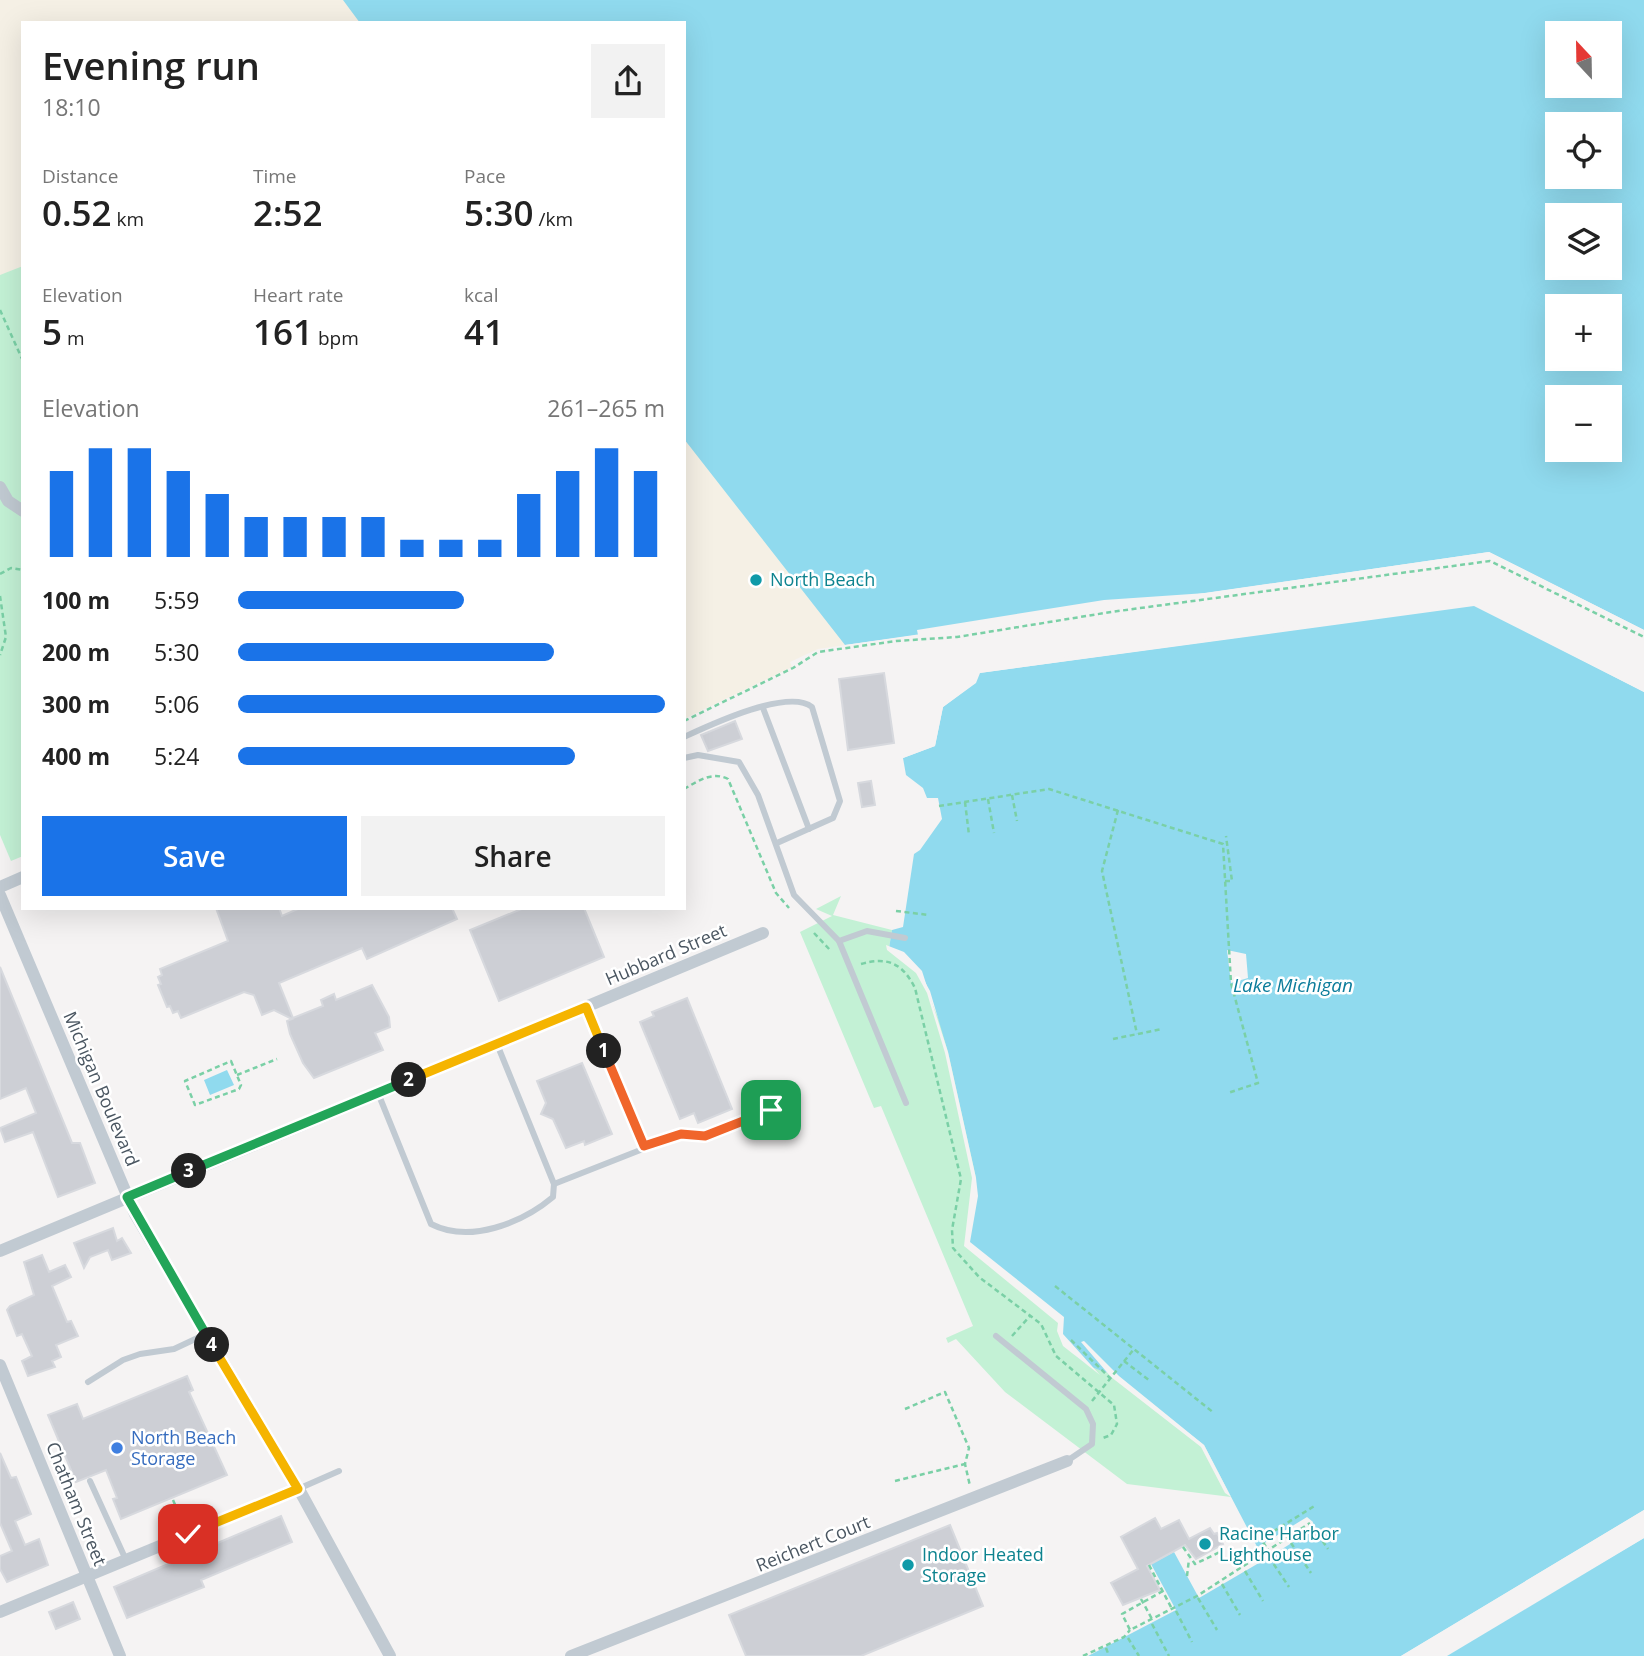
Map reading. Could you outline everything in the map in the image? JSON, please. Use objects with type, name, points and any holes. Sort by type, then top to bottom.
[{"type":"street","points":[[0,488],[8,501],[21,510]]},
{"type":"street","points":[[0,887],[21,878]]},
{"type":"street","name":"Michigan Boulevard","points":[[0,895],[127,1197],[298,1489],[384,1654]]},
{"type":"street","name":"Hubbard Street","points":[[0,1251],[763,933]]},
{"type":"street","name":"Chatham Street","points":[[0,1365],[120,1656]]},
{"type":"street","name":"Reichert Court","points":[[571,1656],[1067,1461]]},
{"type":"street","points":[[0,1612],[298,1489]]},
{"type":"lane","points":[[686,736],[742,713],[794,701],[807,703],[816,712],[840,801],[833,818],[777,843]]},
{"type":"lane","points":[[763,708],[809,829]]},
{"type":"lane","points":[[686,758],[698,755],[739,762],[758,795],[794,895],[839,941],[906,1103]]},
{"type":"lane","points":[[839,941],[867,931],[905,938]]},
{"type":"lane","points":[[586,1007],[644,1146]]},
{"type":"lane","points":[[378,1093],[431,1224],[446,1231],[494,1228],[536,1212],[553,1197],[554,1184],[496,1044]]},
{"type":"lane","points":[[554,1184],[644,1146],[681,1134],[705,1136],[771,1110]]},
{"type":"lane","points":[[88,1382],[123,1360],[140,1354],[174,1349],[206,1334]]},
{"type":"lane","points":[[996,1336],[1086,1409],[1093,1424],[1093,1444],[1067,1461]]},
{"type":"lane","points":[[298,1489],[340,1471]]},
{"type":"lane","points":[[90,1481],[125,1560]]},
{"type":"path","points":[[0,310],[21,357]]},
{"type":"path","points":[[686,720],[793,668],[818,652],[896,641],[957,637],[1111,612],[1490,561],[1644,637]]},
{"type":"path","points":[[0,574],[11,568],[21,570]]},
{"type":"path","points":[[0,596],[6,637],[0,655]]},
{"type":"path","points":[[939,806],[1049,789],[1223,844],[1231,983],[1258,1083],[1228,1093]]},
{"type":"path","points":[[1012,795],[1017,821]]},
{"type":"path","points":[[988,799],[994,833]]},
{"type":"path","points":[[965,802],[969,835]]},
{"type":"path","points":[[1118,810],[1102,871],[1137,1034]]},
{"type":"path","points":[[1225,881],[1232,881],[1226,836]]},
{"type":"path","points":[[897,911],[929,915]]},
{"type":"path","points":[[1113,1039],[1162,1030]]},
{"type":"path","points":[[237,1075],[277,1059]]},
{"type":"path","points":[[231,1061],[237,1075],[239,1089],[199,1106],[195,1105],[185,1081],[231,1061]]},
{"type":"path","points":[[1055,1286],[1214,1413]]},
{"type":"path","points":[[1005,1343],[1030,1316]]},
{"type":"path","points":[[1076,1344],[1079,1339]]},
{"type":"path","points":[[1071,1340],[1110,1378]]},
{"type":"path","points":[[1086,1409],[1134,1349]]},
{"type":"path","points":[[1124,1361],[1150,1381]]},
{"type":"path","points":[[905,1409],[946,1392],[969,1448],[965,1464],[975,1497]]},
{"type":"path","points":[[895,1481],[965,1464]]},
{"type":"path","points":[[173,1500],[176,1507]]},
{"type":"path","points":[[1268,1550],[1261,1539],[1316,1505]]},
{"type":"path","points":[[1083,1656],[1198,1597],[1311,1525],[1328,1549]]},
{"type":"path","points":[[1266,1536],[1275,1531]]},
{"type":"path","points":[[1291,1543],[1311,1573]]},
{"type":"path","points":[[1189,1559],[1192,1558],[1195,1564],[1222,1551],[1220,1545]]},
{"type":"path","points":[[1183,1547],[1189,1559],[1186,1576]]},
{"type":"path","points":[[1269,1557],[1289,1587]]},
{"type":"path","points":[[1149,1565],[1192,1642]]},
{"type":"path","points":[[1245,1571],[1263,1601]]},
{"type":"path","points":[[1222,1584],[1240,1615]]},
{"type":"path","points":[[1130,1630],[1122,1614],[1163,1591]]},
{"type":"path","points":[[1198,1597],[1217,1630]]},
{"type":"path","points":[[1142,1601],[1152,1619]]},
{"type":"path","points":[[1152,1624],[1169,1656]]},
{"type":"path","points":[[1128,1638],[1139,1656]]},
{"type":"path","points":[[1106,1648],[1109,1656]]},
{"type":"green space","points":[[0,0],[21,21],[21,857],[11,861],[0,835]]},
{"type":"green space","points":[[841,896],[833,915],[892,930],[889,948],[919,971],[1075,1347],[1092,1367],[1111,1373],[1204,1445],[1231,1497],[1127,1484],[1005,1392],[956,1339],[948,1343],[946,1338],[973,1326],[881,1106],[874,1108],[800,932],[832,916],[816,909]]},
{"type":"sand","points":[[0,0],[372,0],[389,21],[21,21],[21,267],[0,275]]},
{"type":"sand","name":"North Beach","points":[[686,421],[843,619],[845,645],[818,649],[790,662],[792,667],[686,718]]},
{"type":"water","points":[[343,0],[1644,0],[1644,630],[1489,552],[845,645],[686,442],[686,21],[359,21]]},
{"type":"water","name":"Lake Michigan","points":[[1475,605],[1644,692],[1644,1510],[1401,1656],[1088,1656],[1176,1610],[1151,1564],[1174,1552],[1199,1598],[1264,1560],[1204,1445],[1111,1373],[1093,1367],[1076,1356],[1064,1340],[1061,1321],[967,1245],[976,1178],[948,1052],[930,991],[919,971],[889,948],[892,930],[903,927],[914,854],[920,850],[942,819],[938,798],[927,798],[923,788],[906,775],[903,758],[935,746],[943,707],[975,683],[979,673]]},
{"type":"water","points":[[227,1070],[234,1085],[210,1095],[204,1080]]},
{"type":"water","points":[[1644,1538],[1644,1656],[1447,1656]]},
{"type":"pier","points":[[1489,552],[1644,630],[1644,633],[1488,556],[846,649],[845,645],[918,635],[917,630],[1104,600],[1206,593]]},
{"type":"pier","points":[[1475,602],[1644,688],[1644,692],[1474,606],[980,673],[976,683],[943,707],[935,746],[903,758],[901,756],[932,744],[941,705],[973,681],[979,669]]},
{"type":"pier","points":[[886,945],[904,952],[922,971],[948,1052],[976,1178],[978,1196],[970,1242],[1064,1317],[1063,1334],[1100,1375],[1063,1346],[1057,1331],[1058,1323],[964,1246],[972,1178],[945,1053],[927,993],[916,973],[887,950]]},
{"type":"pier","points":[[1227,950],[1246,954],[1248,978],[1231,983]]},
{"type":"pier","points":[[1084,1341],[1119,1376],[1204,1445],[1231,1497],[1225,1493],[1201,1447],[1111,1377],[1081,1342]]},
{"type":"pier","points":[[1644,1510],[1644,1514],[1408,1656],[1401,1656]]},
{"type":"pier","points":[[1307,1517],[1313,1522],[1312,1530],[1265,1560],[1258,1547]]},
{"type":"pier","points":[[1644,1534],[1644,1538],[1443,1656],[1445,1653]]},
{"type":"building","points":[[884,673],[894,743],[848,750],[839,679]]},
{"type":"building","points":[[735,721],[742,739],[708,751],[701,735]]},
{"type":"building","points":[[871,781],[875,805],[862,807],[858,783]]},
{"type":"building","points":[[217,910],[280,910],[282,916],[296,910],[453,910],[457,919],[367,959],[362,948],[279,983],[293,1018],[323,1006],[321,1000],[334,994],[336,1000],[372,985],[389,1017],[390,1027],[375,1033],[383,1050],[314,1078],[303,1063],[290,1034],[287,1021],[292,1019],[274,1010],[262,1015],[254,995],[244,992],[181,1018],[178,1011],[173,1013],[170,1006],[167,1007],[158,985],[161,984],[158,977],[162,975],[160,969],[228,941]]},
{"type":"building","points":[[519,910],[585,910],[604,957],[499,1001],[470,930]]},
{"type":"building","points":[[0,967],[72,1143],[80,1143],[95,1183],[58,1197],[33,1132],[5,1142],[0,1128],[36,1113],[26,1088],[0,1099]]},
{"type":"building","points":[[687,998],[732,1109],[698,1123],[694,1113],[680,1119],[640,1022],[654,1016],[652,1012]]},
{"type":"building","points":[[582,1063],[612,1134],[585,1145],[584,1141],[566,1148],[553,1119],[541,1114],[546,1103],[537,1081]]},
{"type":"building","points":[[113,1228],[117,1241],[122,1238],[131,1253],[112,1260],[108,1250],[90,1257],[84,1268],[74,1243]]},
{"type":"building","points":[[42,1255],[49,1272],[65,1265],[71,1277],[52,1286],[67,1322],[71,1321],[78,1336],[56,1345],[61,1357],[52,1361],[55,1367],[28,1376],[22,1361],[32,1356],[22,1334],[17,1336],[7,1310],[34,1295],[24,1262]]},
{"type":"building","name":"North Beach Storage","points":[[187,1376],[193,1390],[189,1392],[227,1475],[121,1519],[113,1499],[117,1498],[106,1470],[76,1482],[48,1415],[77,1404],[83,1419]]},
{"type":"building","points":[[0,1453],[11,1478],[16,1477],[31,1514],[15,1521],[25,1545],[39,1539],[48,1565],[7,1582],[0,1569],[0,1556],[12,1551],[0,1523]]},
{"type":"building","points":[[281,1516],[292,1542],[201,1580],[204,1587],[127,1618],[114,1587]]},
{"type":"building","points":[[1155,1518],[1161,1529],[1179,1520],[1189,1539],[1210,1528],[1214,1534],[1217,1533],[1223,1544],[1196,1559],[1185,1545],[1147,1566],[1160,1590],[1123,1605],[1111,1583],[1138,1569],[1121,1537]]},
{"type":"building","name":"Indoor Heated Storage","points":[[950,1525],[983,1606],[861,1656],[746,1656],[729,1615]]},
{"type":"building","points":[[73,1602],[80,1619],[56,1629],[49,1612]]},
{"type":"place","name":"North Beach","points":[[756,580]]},
{"type":"place","name":"North Beach Storage","points":[[117,1448]]},
{"type":"place","name":"Racine Harbor Lighthouse","points":[[1205,1544]]},
{"type":"place","name":"Indoor Heated Storage","points":[[908,1565]]},
{"type":"route","points":[[188,1534],[298,1489],[127,1197],[586,1007],[644,1146],[681,1134],[705,1136],[771,1110]]}]
